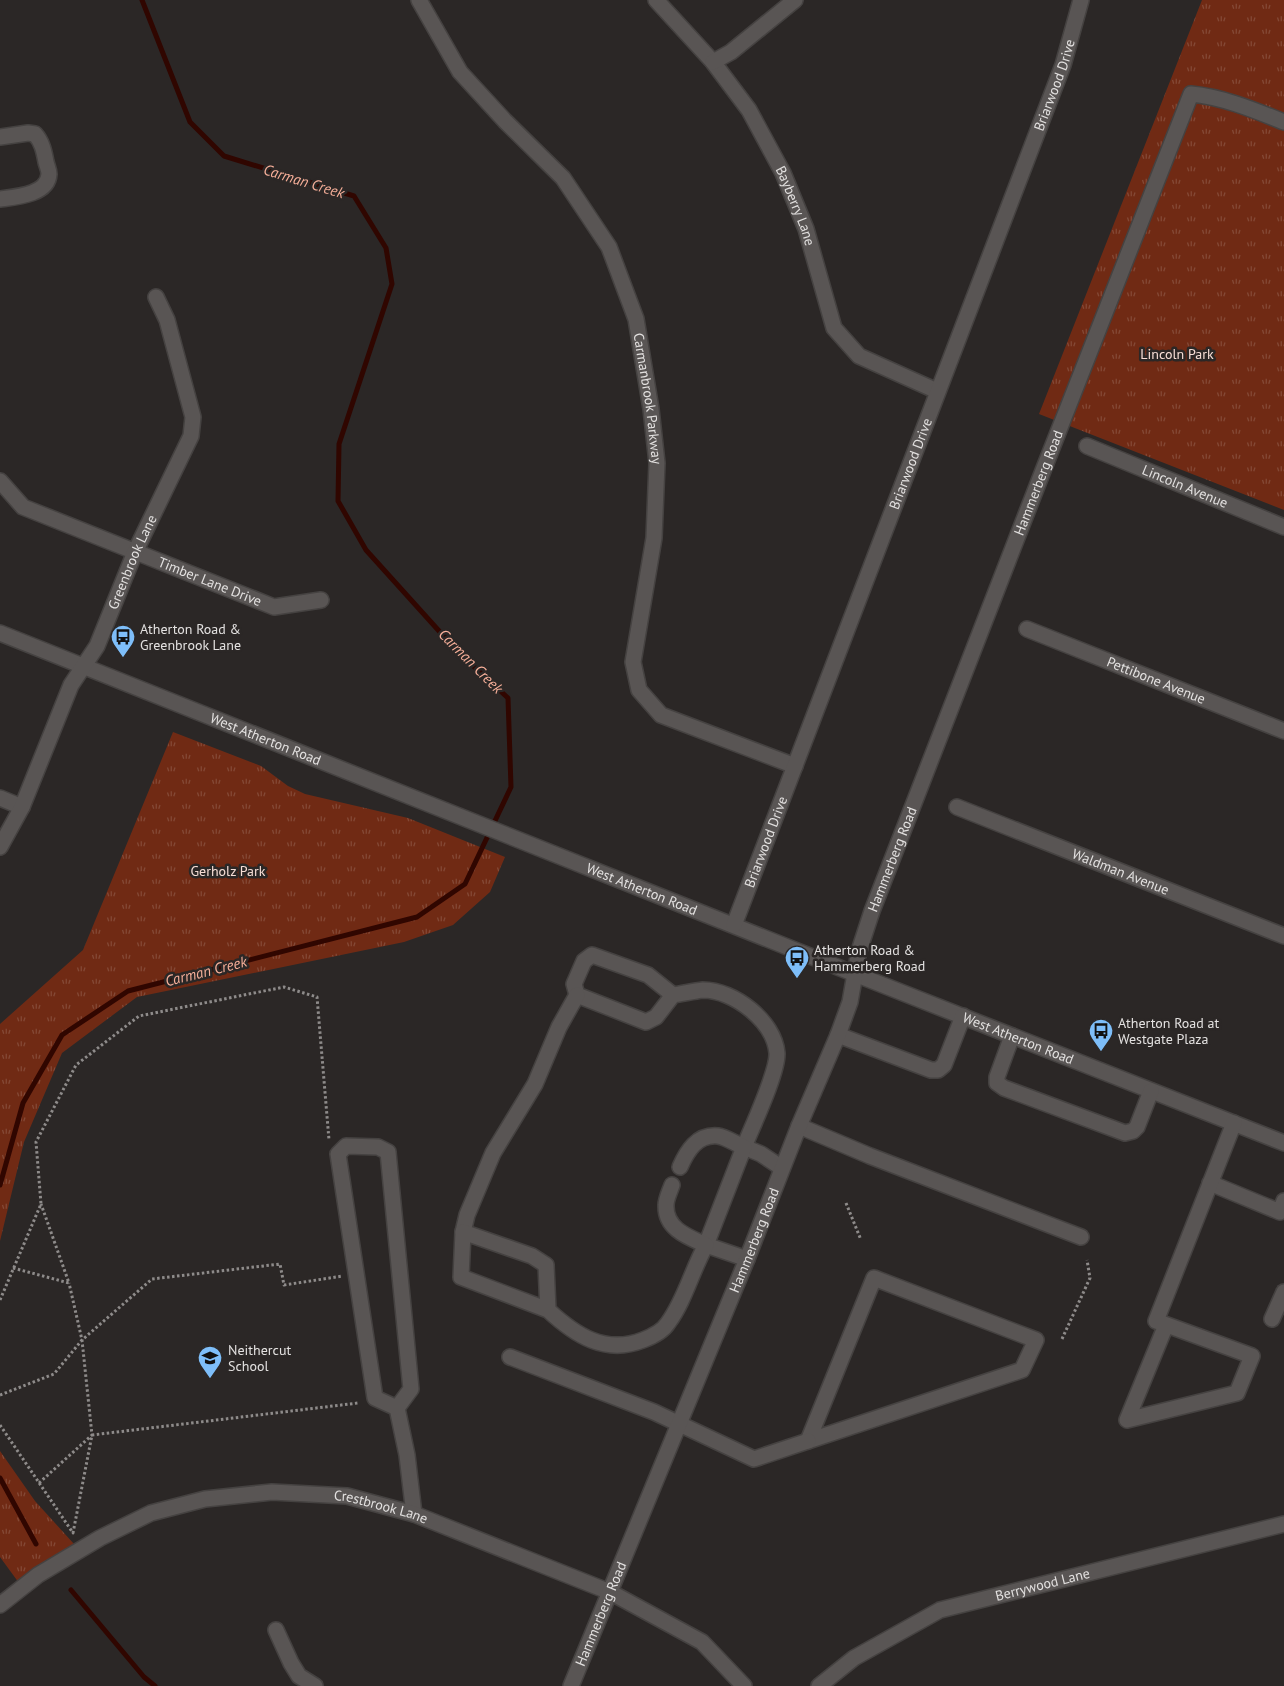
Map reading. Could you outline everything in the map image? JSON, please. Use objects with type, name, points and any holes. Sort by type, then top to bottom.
[{"type":"street","name":"Carmanbrook Parkway","points":[[419,0],[460,72],[505,121],[563,178],[609,246],[636,319],[651,409],[657,462],[654,538],[633,662],[639,690],[661,715],[795,766]]},
{"type":"street","name":"Bayberry Lane","points":[[656,0],[713,62],[748,110],[784,173],[806,229],[834,328],[859,356],[937,391]]},
{"type":"street","points":[[713,62],[731,52],[795,0]]},
{"type":"street","name":"Briarwood Drive","points":[[734,925],[1063,65],[1081,0]]},
{"type":"street","name":"Hammerberg Road","points":[[571,1686],[747,1259],[798,1126],[838,1035],[850,1002],[859,950],[872,911],[1190,94],[1210,96],[1284,122]]},
{"type":"street","points":[[0,137],[28,133],[35,134],[44,150],[49,174],[47,181],[34,192],[0,199]]},
{"type":"street","name":"Greenbrook Lane","points":[[0,847],[22,806],[71,685],[98,646],[135,552],[191,436],[193,417],[167,320],[156,296]]},
{"type":"street","name":"Lincoln Avenue","points":[[1087,446],[1284,527]]},
{"type":"street","name":"Timber Lane Drive","points":[[0,481],[23,507],[274,607],[321,600]]},
{"type":"street","name":"Pettibone Avenue","points":[[1027,629],[1284,731]]},
{"type":"street","name":"West Atherton Road","points":[[0,633],[1284,1143]]},
{"type":"street","points":[[0,798],[22,806]]},
{"type":"street","name":"Waldman Avenue","points":[[957,807],[1284,936]]},
{"type":"street","points":[[577,995],[646,1022],[656,1016],[673,995],[704,990],[730,996],[748,1007],[763,1021],[773,1038],[777,1054],[772,1074],[706,1244],[676,1311],[667,1326],[649,1338],[635,1343],[614,1345],[602,1344],[579,1335],[548,1310],[461,1277],[463,1232],[467,1215],[493,1153],[535,1084],[559,1027],[577,995],[574,984],[584,961],[592,955],[648,975],[673,995]]},
{"type":"street","points":[[838,1035],[931,1070],[938,1070],[944,1064],[963,1016]]},
{"type":"street","points":[[1012,1036],[997,1077],[997,1083],[1004,1088],[1125,1133],[1133,1131],[1137,1126],[1151,1091]]},
{"type":"street","points":[[1166,1325],[1127,1420],[1238,1393],[1252,1356],[1156,1321],[1234,1123]]},
{"type":"street","points":[[798,1126],[870,1156],[1081,1237]]},
{"type":"street","points":[[680,1166],[687,1151],[700,1139],[718,1136],[762,1154],[782,1168]]},
{"type":"street","points":[[397,1408],[375,1398],[338,1154],[346,1146],[378,1147],[388,1152],[411,1389],[397,1408],[407,1455],[414,1514]]},
{"type":"street","points":[[1210,1183],[1280,1212],[1284,1201]]},
{"type":"street","points":[[672,1185],[666,1204],[667,1215],[683,1235],[747,1259]]},
{"type":"street","points":[[463,1232],[532,1256],[546,1265],[548,1310]]},
{"type":"street","points":[[510,1357],[680,1423],[754,1460],[808,1442],[1022,1370],[1036,1340],[874,1278],[808,1442]]},
{"type":"street","points":[[1272,1319],[1284,1292]]},
{"type":"street","name":"Crestbrook Lane","points":[[0,1605],[38,1575],[100,1538],[151,1513],[205,1499],[272,1492],[347,1496],[414,1514],[610,1592],[702,1642],[744,1686]]},
{"type":"street","name":"Berrywood Lane","points":[[819,1686],[854,1658],[940,1610],[1284,1524]]},
{"type":"street","points":[[276,1630],[299,1676],[315,1686]]},
{"type":"path","points":[[0,1425],[72,1532],[92,1435],[82,1340],[69,1283],[41,1204],[36,1142],[76,1065],[139,1016],[284,987],[317,996],[329,1140]]},
{"type":"path","points":[[846,1203],[861,1240]]},
{"type":"path","points":[[0,1300],[41,1204]]},
{"type":"path","points":[[1062,1339],[1090,1278],[1087,1260]]},
{"type":"path","points":[[0,1395],[54,1374],[82,1340],[152,1278],[280,1264],[284,1285],[344,1276]]},
{"type":"path","points":[[13,1268],[69,1283]]},
{"type":"path","points":[[40,1483],[92,1435],[358,1403]]},
{"type":"green space","name":"Lincoln Park","points":[[1202,0],[1284,0],[1284,510],[1039,414]]},
{"type":"green space","name":"Gerholz Park","points":[[173,732],[261,766],[288,786],[305,794],[408,818],[505,857],[490,892],[453,925],[404,942],[137,997],[62,1053],[24,1142],[0,1241],[0,1024],[83,950]]},
{"type":"green space","points":[[0,1451],[35,1501],[74,1544],[19,1583],[0,1557]]},
{"type":"waterway","name":"Carman Creek","points":[[0,1185],[23,1103],[62,1035],[128,991],[417,917],[465,884],[511,787],[508,698],[458,652],[366,550],[338,501],[339,444],[392,284],[386,248],[354,196],[224,156],[190,122],[142,0]]},
{"type":"waterway","name":"Carman Creek","points":[[0,1478],[36,1544]]},
{"type":"waterway","name":"Carman Creek","points":[[71,1590],[144,1677],[155,1686]]},
{"type":"place","name":"Atherton Road & Greenbrook Lane","points":[[123,658]]},
{"type":"place","name":"Atherton Road & Hammerberg Road","points":[[797,979]]},
{"type":"place","name":"Atherton Road at Westgate Plaza","points":[[1101,1052]]},
{"type":"place","name":"Neithercut School","points":[[210,1379]]}]
